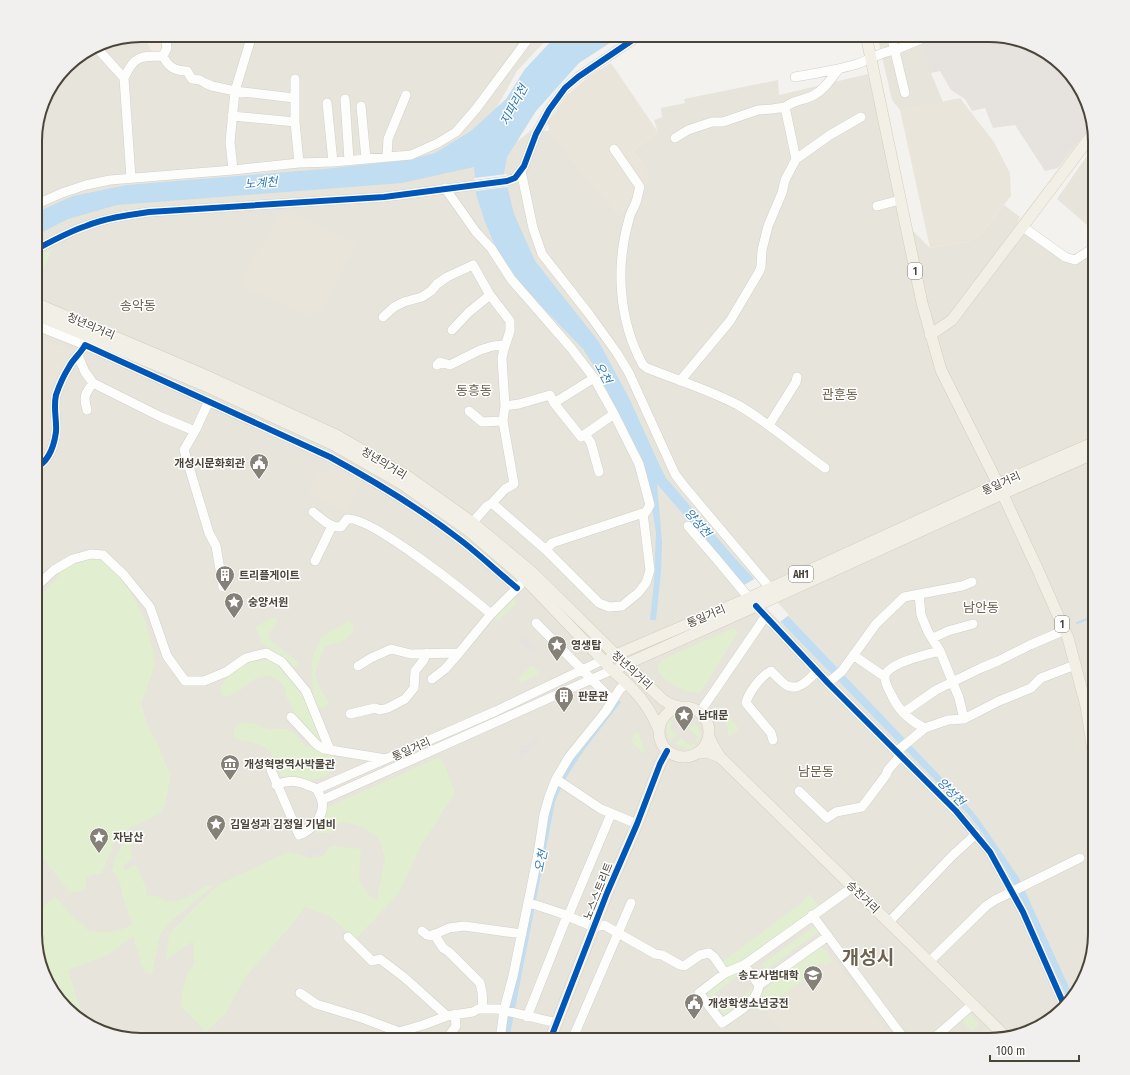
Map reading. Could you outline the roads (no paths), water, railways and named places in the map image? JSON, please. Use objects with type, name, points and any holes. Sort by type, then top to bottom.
[{"type":"main road","name":"1","points":[[867,42],[922,303],[941,370],[1000,489],[1065,630],[1086,706],[1088,719]]},
{"type":"main road","points":[[930,335],[952,320],[1088,140]]},
{"type":"main road","name":"청년의거리","points":[[42,306],[200,373],[336,435],[407,476],[472,523],[532,572],[663,700],[679,707]]},
{"type":"main road","name":"청년의거리","points":[[42,317],[208,387],[334,445],[402,484],[469,531],[526,580],[612,670],[627,682],[649,707],[659,730]]},
{"type":"main road","name":"통일거리","points":[[612,670],[752,602],[1000,489],[1088,445]]},
{"type":"main road","name":"통일거리","points":[[603,660],[615,654],[752,602],[770,588],[1000,489],[1088,456]]},
{"type":"main road","points":[[700,753],[709,737],[708,723],[700,712],[686,707],[679,707],[668,713],[660,723],[659,730],[659,738],[667,751],[680,757],[694,756],[707,752],[720,757]]},
{"type":"main road","name":"승전거리","points":[[709,737],[720,757],[1000,1032]]},
{"type":"main road","name":"노스스트리트","points":[[553,1033],[594,927],[660,764],[667,751]]},
{"type":"street","points":[[166,42],[167,48],[163,56],[166,64],[179,71],[187,71],[192,79],[200,80],[212,86],[234,91],[294,98]]},
{"type":"street","points":[[233,170],[230,142],[234,91],[250,42]]},
{"type":"street","points":[[42,202],[86,185],[110,180],[299,163],[384,159],[411,155],[438,143],[456,132],[476,109],[526,42]]},
{"type":"street","points":[[42,246],[63,235],[86,226],[127,215],[445,188],[508,181],[515,178],[521,171],[536,134],[548,110],[565,88],[578,77],[630,42]]},
{"type":"street","points":[[893,42],[905,93]]},
{"type":"street","points":[[795,77],[838,70],[914,42]]},
{"type":"street","points":[[100,51],[124,78]]},
{"type":"street","points":[[131,178],[124,78],[136,59],[146,56],[163,56]]},
{"type":"street","points":[[675,138],[688,130],[712,122],[723,122],[758,110],[772,110],[785,107],[791,102],[814,95],[828,84],[838,70]]},
{"type":"street","points":[[295,79],[295,122],[299,163]]},
{"type":"street","points":[[384,159],[388,139],[406,95]]},
{"type":"street","points":[[345,99],[349,160]]},
{"type":"street","points":[[327,104],[332,162]]},
{"type":"street","points":[[361,106],[366,159]]},
{"type":"street","points":[[785,107],[796,159]]},
{"type":"street","points":[[232,116],[295,122]]},
{"type":"street","points":[[680,381],[730,321],[759,272],[762,250],[768,226],[782,193],[785,180],[791,166],[796,159],[830,135],[861,117]]},
{"type":"street","points":[[614,149],[640,187],[636,202],[629,218],[623,250],[621,289],[626,320],[644,365],[647,368],[710,392],[738,405],[769,425],[825,468]]},
{"type":"street","points":[[521,171],[533,228],[542,254],[617,353],[629,373],[675,474],[688,492],[770,588]]},
{"type":"street","points":[[445,188],[476,232],[491,248],[511,279],[594,378],[639,464],[650,505],[646,512],[552,544],[546,550]]},
{"type":"street","points":[[877,206],[900,200]]},
{"type":"street","points":[[1023,226],[1065,257],[1074,260],[1088,251]]},
{"type":"street","points":[[383,317],[394,306],[422,297],[447,277],[473,265],[490,296],[510,321],[510,331],[502,358],[505,406],[503,421],[514,484],[505,489],[472,523]]},
{"type":"street","points":[[452,330],[469,312],[490,296]]},
{"type":"street","points":[[42,327],[85,345],[330,457],[395,494],[463,542],[517,588]]},
{"type":"street","points":[[42,464],[47,460],[56,432],[54,406],[57,395],[69,366],[85,345]]},
{"type":"street","points":[[436,365],[440,362],[450,365],[480,350],[493,346],[505,345]]},
{"type":"street","points":[[78,356],[85,372],[93,383],[161,418],[195,431]]},
{"type":"street","points":[[629,373],[644,365]]},
{"type":"street","points":[[769,425],[796,382],[797,377]]},
{"type":"street","points":[[554,403],[594,378]]},
{"type":"street","points":[[87,410],[84,400],[86,392],[93,383]]},
{"type":"street","points":[[505,406],[519,404],[550,395],[554,403],[581,437],[614,414]]},
{"type":"street","points":[[209,401],[184,450],[209,533],[216,546],[223,587]]},
{"type":"street","points":[[468,411],[482,422],[503,421]]},
{"type":"street","points":[[585,434],[591,443],[599,472]]},
{"type":"street","points":[[492,503],[546,550],[599,603],[609,607],[622,606],[638,593],[646,583],[650,570],[643,513]]},
{"type":"street","points":[[313,512],[332,526],[338,528],[350,518],[367,525],[416,555],[491,614]]},
{"type":"street","points":[[315,561],[332,526]]},
{"type":"street","points":[[688,526],[765,617],[817,671],[830,681],[898,753],[956,811],[976,834],[990,852],[1014,891],[1062,1000]]},
{"type":"street","points":[[42,581],[54,570],[73,559],[91,554],[103,556],[124,575],[150,607],[167,656],[185,680],[204,680],[226,672],[246,658],[266,653],[282,662],[306,691],[330,750]]},
{"type":"street","points":[[432,679],[445,669],[491,614],[526,580]]},
{"type":"street","points":[[830,681],[842,671],[876,624],[904,597],[962,586],[972,582]]},
{"type":"street","points":[[919,594],[921,615],[928,632],[940,651],[959,698],[964,719]]},
{"type":"street","points":[[700,712],[765,617]]},
{"type":"street","points":[[536,623],[612,700]]},
{"type":"street","points":[[933,638],[948,631],[973,624]]},
{"type":"street","points":[[903,713],[936,690],[1065,630]]},
{"type":"street","points":[[358,666],[391,649],[411,654],[459,653]]},
{"type":"street","points":[[925,728],[917,724],[903,713],[886,684],[885,677],[887,672],[901,662],[940,651]]},
{"type":"street","points":[[350,714],[375,708],[380,710],[388,708],[405,699],[414,688],[415,671],[427,653]]},
{"type":"street","points":[[853,655],[885,677]]},
{"type":"street","name":"통일거리","points":[[317,789],[496,711],[603,660]]},
{"type":"street","points":[[799,791],[827,818],[836,812],[862,807],[886,775],[898,753],[908,741],[925,728],[948,720],[964,719],[999,701],[1031,688],[1041,678],[1075,665]]},
{"type":"street","name":"통일거리","points":[[322,800],[612,670]]},
{"type":"street","points":[[773,740],[771,733],[746,703],[747,697],[766,673],[771,671],[788,686],[796,687],[803,685],[817,671]]},
{"type":"street","points":[[501,1033],[504,1010],[522,934],[531,904],[544,815],[549,797],[559,781],[569,757],[627,682]]},
{"type":"street","points":[[291,717],[317,745],[324,749],[388,759]]},
{"type":"street","points":[[271,770],[276,785],[299,835],[306,832],[316,823],[322,808],[322,800],[317,789],[299,781],[284,782],[276,785]]},
{"type":"street","points":[[559,781],[601,809],[637,824]]},
{"type":"street","points":[[527,1016],[567,916],[611,814]]},
{"type":"street","points":[[889,922],[952,856],[976,834]]},
{"type":"street","points":[[929,962],[986,906],[995,900],[1080,858]]},
{"type":"street","points":[[744,965],[759,985],[759,991],[751,1002],[722,1023],[699,993],[725,973],[744,965],[853,887]]},
{"type":"street","points":[[575,1033],[631,903]]},
{"type":"street","points":[[531,904],[594,927],[604,925],[655,954],[662,955],[680,965],[684,966],[700,956],[709,953],[714,956],[725,973]]},
{"type":"street","points":[[812,915],[900,1033]]},
{"type":"street","points":[[422,931],[431,936],[448,928],[464,926],[522,934]]},
{"type":"street","points":[[434,934],[443,948],[449,952],[480,983],[483,1009]]},
{"type":"street","points":[[759,985],[828,936]]},
{"type":"street","points":[[348,938],[372,961],[380,959],[451,1015],[456,1026],[451,1033]]},
{"type":"street","points":[[300,993],[316,1004],[362,1018],[392,1033]]},
{"type":"street","points":[[940,1033],[972,1004]]},
{"type":"street","points":[[405,1033],[451,1015],[473,1012],[478,1009],[504,1010],[557,1023]]},
{"type":"water","points":[[550,42],[611,42],[579,63],[536,111],[507,157],[504,173],[514,214],[535,261],[599,342],[630,400],[666,478],[732,555],[963,800],[978,818],[1019,878],[1070,990],[1066,995],[1010,876],[982,832],[967,813],[744,584],[657,484],[662,542],[661,572],[656,620],[650,620],[654,583],[656,533],[651,501],[621,419],[597,371],[583,349],[521,285],[503,261],[485,222],[476,194],[474,167],[402,183],[117,205],[68,219],[42,232],[42,210],[73,196],[127,185],[324,169],[408,160],[435,153],[471,131],[506,99],[525,69]]},
{"type":"water","name":"오천","points":[[616,698],[621,702],[575,763],[560,789],[555,802],[510,1033],[504,1033],[551,800],[560,778]]},
{"type":"waterway","points":[[1077,623],[1088,619]]},
{"type":"place","name":"개성시문화회관","points":[[259,480]]},
{"type":"place","name":"트리플게이트","points":[[225,592]]},
{"type":"place","name":"숭양서원","points":[[234,619]]},
{"type":"place","name":"영생탑","points":[[557,662]]},
{"type":"place","name":"판문관","points":[[564,713]]},
{"type":"place","name":"남대문","points":[[684,732]]},
{"type":"place","name":"개성혁명역사박물관","points":[[230,781]]},
{"type":"place","name":"김일성과 김정일 기념비","points":[[216,841]]},
{"type":"place","name":"자남산","points":[[99,854]]},
{"type":"place","name":"송도사범대학","points":[[813,992]]},
{"type":"place","name":"개성학생소년궁전","points":[[694,1020]]},
{"type":"district","name":"송악동","points":[[138,305]]},
{"type":"district","name":"동흥동","points":[[474,390]]},
{"type":"district","name":"관훈동","points":[[840,394]]},
{"type":"district","name":"남안동","points":[[981,607]]},
{"type":"district","name":"남문동","points":[[816,771]]},
{"type":"district","name":"개성시","points":[[868,957]]},
{"type":"water label","name":"지파리천","points":[[514,105]]},
{"type":"water label","name":"노계천","points":[[261,183]]},
{"type":"water label","name":"양성천","points":[[698,523]]},
{"type":"water label","name":"양성천","points":[[951,792]]}]
